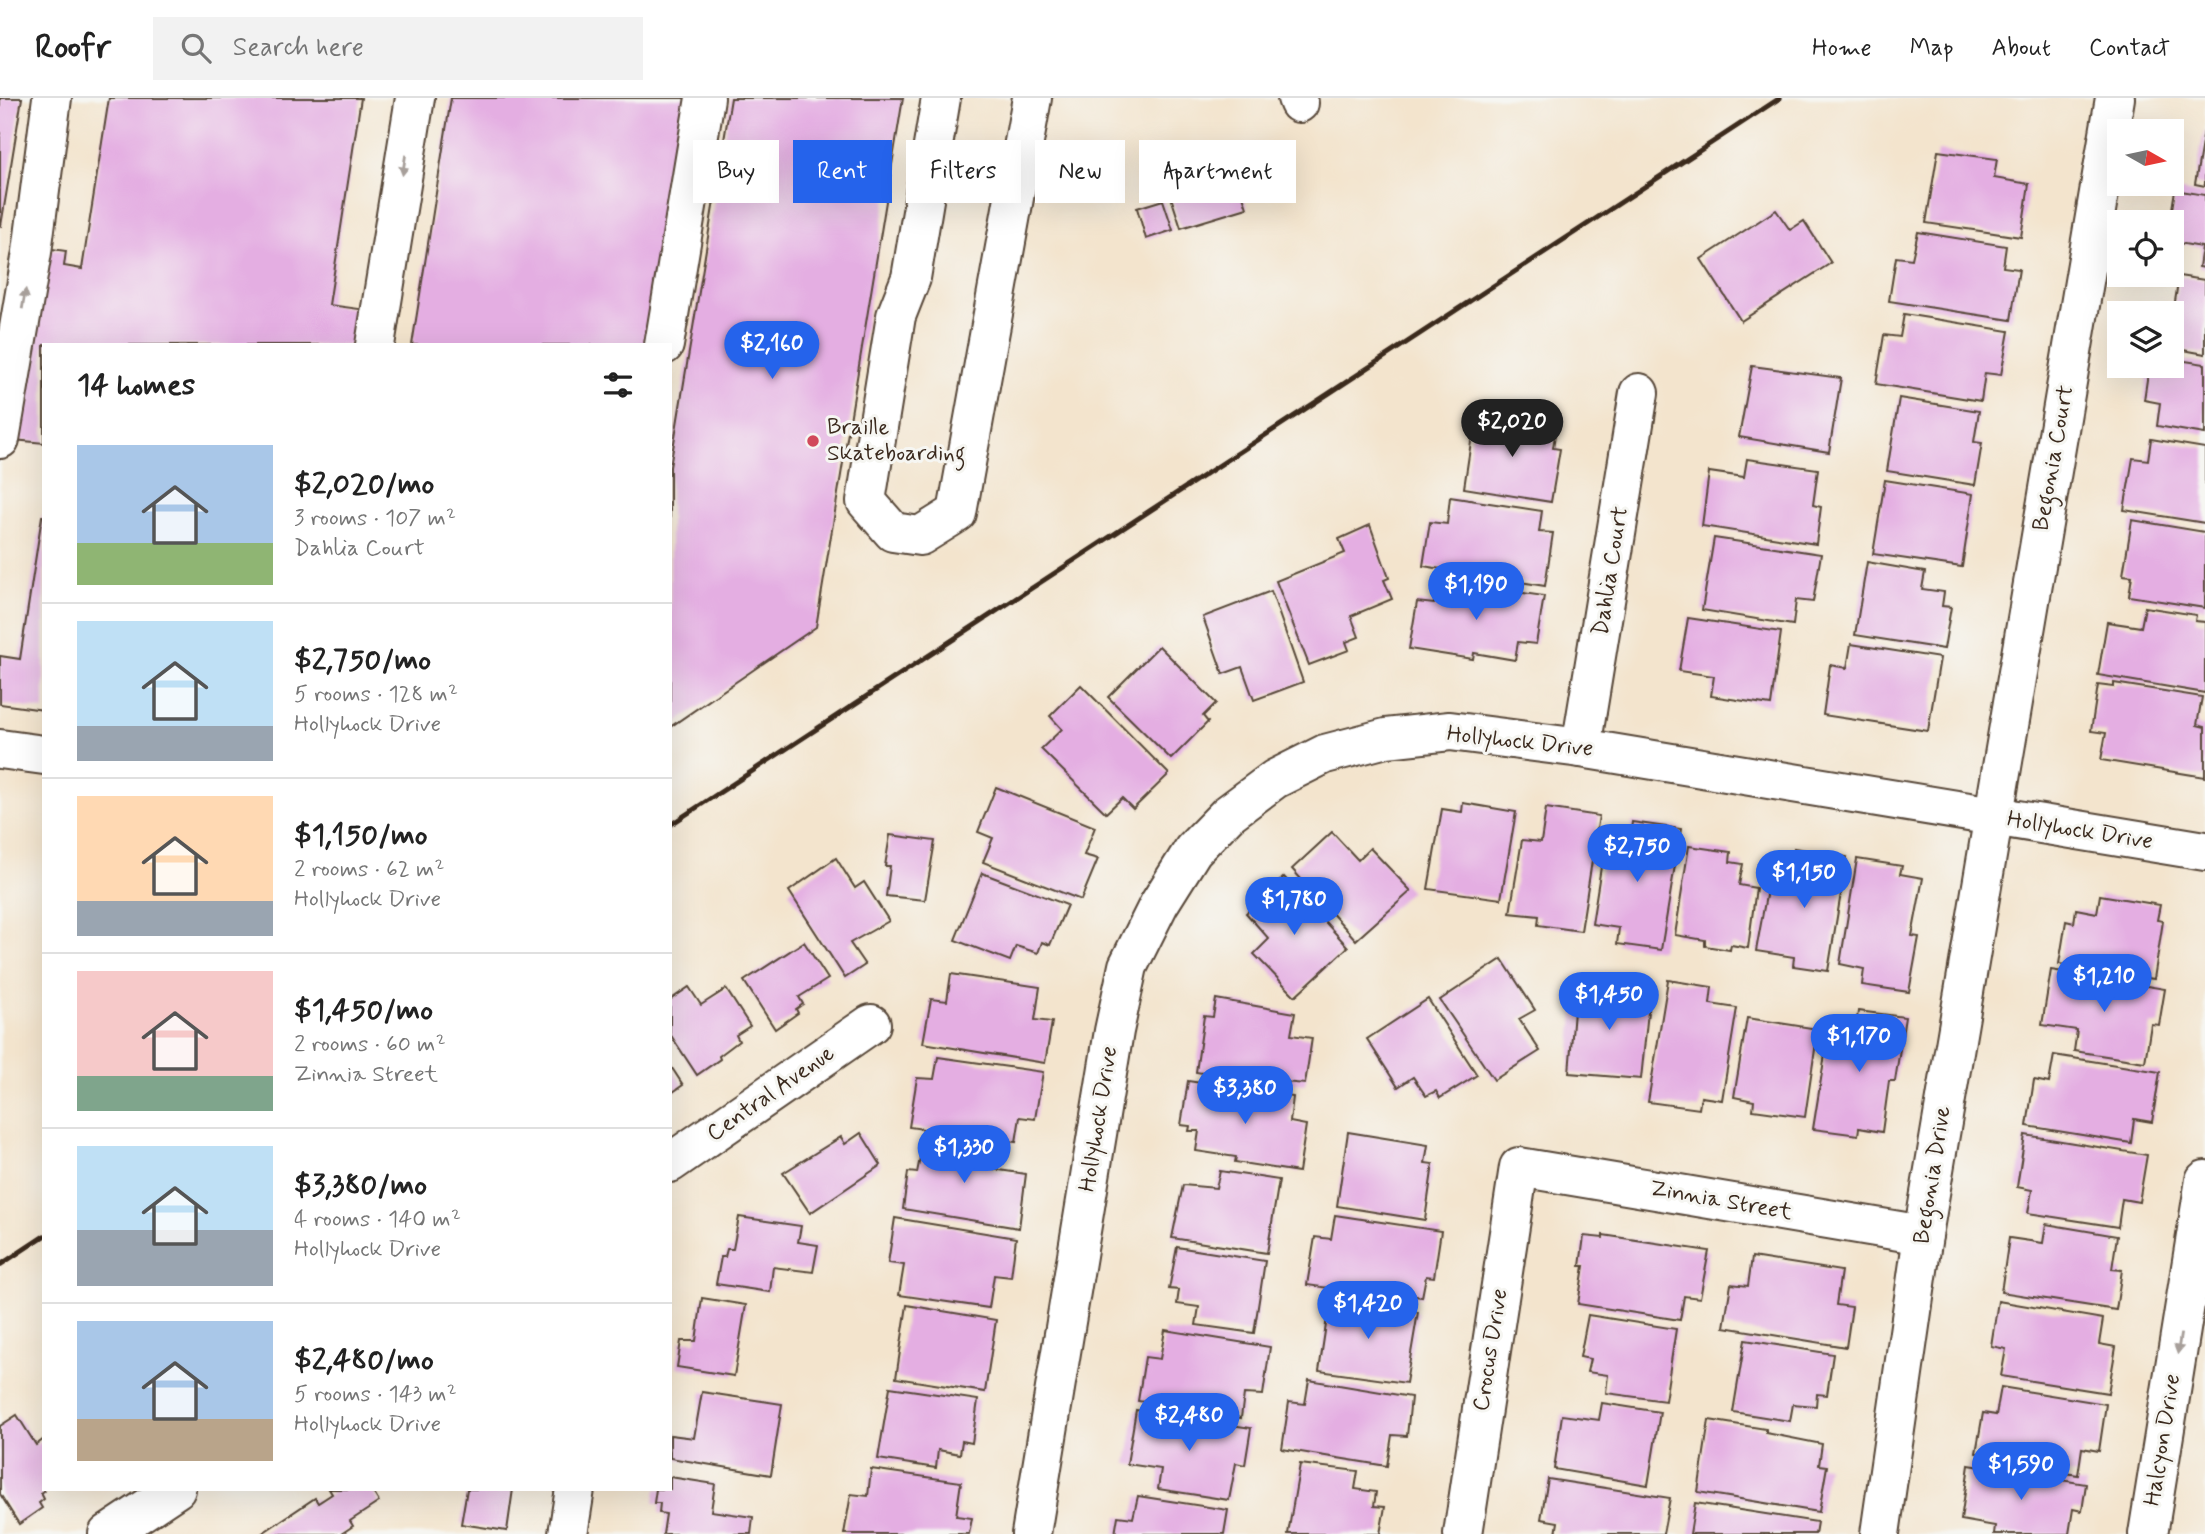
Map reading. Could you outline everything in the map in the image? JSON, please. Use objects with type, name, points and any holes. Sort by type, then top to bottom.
[{"type":"street","points":[[0,439],[32,252],[52,98]]},
{"type":"street","points":[[374,343],[415,98]]},
{"type":"street","points":[[664,343],[705,98]]},
{"type":"street","points":[[942,98],[911,278],[896,316],[866,501],[893,532],[920,536],[957,513],[1032,98]]},
{"type":"street","name":"Begonia Court","points":[[1993,817],[2115,98]]},
{"type":"street","name":"Dahlia Court","points":[[1581,748],[1639,393]]},
{"type":"street","name":"Hollyhock Drive","points":[[1031,1534],[1114,1031],[1128,966],[1159,904],[1193,850],[1228,814],[1266,786],[1325,754],[1386,738],[1450,732],[1581,748],[2205,851]]},
{"type":"street","points":[[0,749],[42,755]]},
{"type":"street","name":"Begonia Drive","points":[[1880,1534],[1923,1235],[1993,817]]},
{"type":"street","name":"Central Avenue","points":[[672,1162],[871,1024]]},
{"type":"street","name":"Zinnia Street","points":[[1519,1167],[1923,1235]]},
{"type":"street","name":"Crocus Drive","points":[[1463,1534],[1519,1167]]},
{"type":"street","name":"Halcyon Drive","points":[[2148,1534],[2205,1180]]},
{"type":"street","points":[[568,1534],[575,1491]]},
{"type":"street","points":[[108,1534],[171,1492]]},
{"type":"street","points":[[162,1534],[171,1492]]},
{"type":"building","points":[[0,98],[22,98],[1,226],[0,225]]},
{"type":"building","points":[[109,98],[361,98],[329,305],[367,310],[362,343],[42,343],[42,443],[14,440],[45,248],[66,251],[64,266],[82,269]]},
{"type":"building","points":[[451,98],[689,98],[651,343],[412,343]]},
{"type":"building","points":[[731,98],[903,98],[892,165],[892,140],[793,140],[793,203],[886,203],[816,627],[672,726],[672,455],[714,203],[779,203],[779,140],[724,140]]},
{"type":"building","points":[[2205,131],[2205,186],[2195,184]]},
{"type":"building","points":[[1938,151],[1997,159],[1994,178],[2029,184],[2021,237],[1926,223]]},
{"type":"building","points":[[2184,192],[2205,195],[2205,268],[2199,267],[2202,247],[2184,244],[2184,210],[2172,210],[2174,196],[2184,196]]},
{"type":"building","points":[[1164,203],[1173,230],[1146,239],[1137,208]]},
{"type":"building","points":[[1173,203],[1245,203],[1247,208],[1181,228]]},
{"type":"building","points":[[1776,210],[1790,230],[1804,221],[1831,263],[1741,321],[1701,259]]},
{"type":"building","points":[[1918,232],[2006,246],[2003,267],[2019,269],[2011,320],[1889,301],[1896,257],[1912,259]]},
{"type":"building","points":[[2184,277],[2205,280],[2205,354],[2184,350],[2184,301],[2175,301],[2177,287],[2184,287]]},
{"type":"building","points":[[1904,314],[2009,331],[2001,375],[1985,373],[1981,401],[1876,384],[1884,335],[1900,337]]},
{"type":"building","points":[[2184,361],[2205,364],[2205,434],[2157,426],[2160,403],[2144,400],[2147,378],[2184,378]]},
{"type":"building","points":[[1752,366],[1841,378],[1829,452],[1739,437]]},
{"type":"building","points":[[1899,398],[1979,411],[1974,442],[1982,443],[1975,485],[1887,471]]},
{"type":"building","points":[[1475,415],[1556,428],[1553,448],[1560,449],[1551,502],[1464,488]]},
{"type":"building","points":[[2151,439],[2205,448],[2205,523],[2124,510],[2133,458],[2148,460]]},
{"type":"building","points":[[1747,459],[1818,469],[1813,505],[1821,507],[1816,544],[1702,526],[1709,472],[1744,477]]},
{"type":"building","points":[[1885,480],[1973,494],[1962,567],[1873,554]]},
{"type":"building","points":[[1450,497],[1542,511],[1539,532],[1553,533],[1545,586],[1423,566],[1430,522],[1447,524]]},
{"type":"building","points":[[42,516],[42,710],[0,704],[0,656],[20,659]]},
{"type":"building","points":[[2132,520],[2205,532],[2205,608],[2129,596],[2132,576],[2123,575]]},
{"type":"building","points":[[1370,525],[1389,578],[1384,580],[1392,599],[1351,616],[1359,637],[1346,642],[1349,650],[1309,665],[1276,581],[1345,553],[1339,539]]},
{"type":"building","points":[[1714,538],[1821,554],[1813,602],[1796,600],[1793,625],[1702,610]]},
{"type":"building","points":[[1867,562],[1925,572],[1922,589],[1944,592],[1942,606],[1951,607],[1944,649],[1855,635]]},
{"type":"building","points":[[1438,581],[1544,596],[1536,644],[1518,642],[1515,660],[1474,653],[1473,659],[1409,649],[1417,602],[1434,604]]},
{"type":"building","points":[[1271,591],[1303,682],[1254,700],[1242,667],[1223,674],[1203,617]]},
{"type":"building","points":[[2145,607],[2196,615],[2195,621],[2205,622],[2205,693],[2098,675],[2107,622],[2141,627]]},
{"type":"building","points":[[1688,618],[1781,632],[1771,705],[1711,696],[1714,676],[1679,671]]},
{"type":"building","points":[[1851,644],[1940,658],[1928,731],[1823,715],[1830,665],[1847,668]]},
{"type":"building","points":[[1159,646],[1216,703],[1203,716],[1208,722],[1171,759],[1108,697]]},
{"type":"building","points":[[2114,683],[2202,697],[2197,725],[2205,727],[2205,777],[2101,760],[2106,733],[2091,731],[2098,685],[2114,687]]},
{"type":"building","points":[[1081,685],[1169,774],[1133,809],[1122,798],[1106,813],[1041,749],[1062,729],[1050,716]]},
{"type":"building","points":[[996,787],[1095,827],[1084,855],[1098,859],[1081,900],[983,862],[993,838],[978,832]]},
{"type":"building","points":[[1463,803],[1516,812],[1501,899],[1428,889],[1442,809],[1462,812]]},
{"type":"building","points":[[1546,808],[1599,816],[1581,931],[1538,925],[1539,916],[1510,913],[1522,840],[1541,842]]},
{"type":"building","points":[[1632,822],[1681,829],[1661,950],[1617,944],[1619,928],[1592,924],[1606,835],[1630,838]]},
{"type":"building","points":[[1332,832],[1358,860],[1370,848],[1411,891],[1356,940],[1292,869]]},
{"type":"building","points":[[890,835],[935,841],[925,900],[886,896],[890,866],[885,866]]},
{"type":"building","points":[[1689,846],[1731,852],[1730,862],[1743,864],[1739,885],[1756,888],[1748,948],[1731,945],[1730,950],[1705,946],[1705,940],[1675,935]]},
{"type":"building","points":[[1794,848],[1847,857],[1828,971],[1793,966],[1794,957],[1756,951],[1769,879],[1789,882]]},
{"type":"building","points":[[836,858],[855,888],[864,882],[889,921],[850,943],[865,965],[845,978],[789,891]]},
{"type":"building","points":[[1857,859],[1902,866],[1900,874],[1923,878],[1912,936],[1919,937],[1909,992],[1862,985],[1864,969],[1840,964]]},
{"type":"building","points":[[982,873],[1067,905],[1050,945],[1042,942],[1038,953],[1016,946],[1010,961],[955,940]]},
{"type":"building","points":[[1284,877],[1348,947],[1295,996],[1254,954],[1269,939],[1246,913]]},
{"type":"building","points":[[2100,895],[2160,905],[2157,920],[2163,921],[2154,979],[2059,964],[2066,921],[2074,923],[2076,909],[2097,913]]},
{"type":"building","points":[[804,942],[828,979],[799,997],[803,1004],[796,1009],[798,1013],[775,1029],[744,981]]},
{"type":"building","points":[[1502,959],[1535,1010],[1519,1019],[1540,1051],[1494,1080],[1440,1000]]},
{"type":"building","points":[[2051,970],[2165,989],[2159,1025],[2151,1024],[2145,1062],[2074,1051],[2077,1030],[2042,1025]]},
{"type":"building","points":[[951,974],[1040,987],[1035,1020],[1052,1022],[1045,1063],[923,1043],[931,999],[947,1001]]},
{"type":"building","points":[[1668,980],[1712,987],[1710,1004],[1737,1008],[1722,1100],[1701,1097],[1699,1109],[1648,1102]]},
{"type":"building","points":[[1576,986],[1650,992],[1641,1079],[1569,1073]]},
{"type":"building","points":[[689,987],[701,1005],[726,989],[750,1026],[736,1035],[739,1041],[719,1056],[720,1059],[697,1075],[672,1037],[672,999]]},
{"type":"building","points":[[1216,999],[1295,1013],[1291,1035],[1312,1038],[1305,1084],[1284,1082],[1283,1086],[1196,1072],[1204,1016],[1213,1017]]},
{"type":"building","points":[[1428,999],[1477,1075],[1440,1098],[1436,1091],[1426,1096],[1413,1077],[1398,1087],[1367,1039]]},
{"type":"building","points":[[1858,1011],[1905,1017],[1895,1081],[1889,1081],[1882,1132],[1859,1128],[1858,1135],[1813,1129],[1830,1023],[1856,1027]]},
{"type":"building","points":[[1747,1018],[1818,1029],[1805,1117],[1753,1110],[1754,1101],[1734,1097]]},
{"type":"building","points":[[2054,1055],[2160,1072],[2152,1122],[2134,1119],[2131,1143],[2027,1126],[2034,1080],[2049,1083]]},
{"type":"building","points":[[938,1057],[1043,1072],[1035,1119],[1020,1117],[1016,1142],[909,1127],[917,1078],[934,1079]]},
{"type":"building","points":[[672,1068],[683,1085],[672,1093]]},
{"type":"building","points":[[1188,1081],[1293,1097],[1290,1122],[1306,1125],[1299,1172],[1235,1162],[1236,1157],[1196,1151],[1199,1131],[1189,1131],[1190,1126],[1181,1125]]},
{"type":"building","points":[[1348,1132],[1428,1145],[1425,1163],[1433,1164],[1425,1220],[1337,1206]]},
{"type":"building","points":[[861,1133],[881,1165],[810,1213],[783,1173],[841,1137],[845,1144]]},
{"type":"building","points":[[2025,1135],[2147,1155],[2139,1202],[2122,1199],[2118,1227],[2028,1213],[2032,1190],[2017,1187]]},
{"type":"building","points":[[924,1138],[995,1149],[992,1169],[1026,1174],[1019,1228],[903,1209],[908,1172],[917,1173]]},
{"type":"building","points":[[1220,1171],[1279,1180],[1267,1253],[1172,1238],[1183,1185],[1216,1188]]},
{"type":"building","points":[[1335,1215],[1441,1231],[1434,1277],[1426,1276],[1422,1297],[1372,1289],[1371,1294],[1307,1285],[1315,1237],[1331,1239]]},
{"type":"building","points":[[739,1217],[801,1226],[798,1242],[818,1245],[813,1272],[773,1267],[770,1292],[716,1284],[721,1257],[725,1257],[727,1249],[733,1249]]},
{"type":"building","points":[[895,1218],[1016,1238],[1011,1277],[994,1275],[989,1308],[899,1295],[904,1265],[888,1263]]},
{"type":"building","points":[[2046,1224],[2117,1236],[2112,1269],[2122,1270],[2116,1310],[2001,1292],[2009,1238],[2043,1243]]},
{"type":"building","points":[[1603,1235],[1709,1251],[1700,1298],[1684,1296],[1680,1320],[1578,1304],[1584,1266],[1580,1266],[1584,1236],[1603,1238]]},
{"type":"building","points":[[1177,1247],[1265,1261],[1254,1333],[1196,1325],[1199,1307],[1177,1304],[1179,1290],[1169,1289]]},
{"type":"building","points":[[1752,1257],[1841,1271],[1836,1305],[1852,1307],[1846,1347],[1724,1327],[1731,1284],[1748,1286]]},
{"type":"building","points":[[702,1298],[746,1305],[734,1376],[677,1367],[681,1341],[696,1341]]},
{"type":"building","points":[[1330,1298],[1418,1312],[1406,1383],[1319,1371]]},
{"type":"building","points":[[1998,1301],[2103,1319],[2099,1344],[2116,1347],[2108,1393],[2001,1376],[2006,1349],[1991,1346]]},
{"type":"building","points":[[907,1305],[996,1320],[985,1392],[896,1378]]},
{"type":"building","points":[[1588,1315],[1676,1329],[1665,1401],[1606,1393],[1608,1375],[1587,1372],[1590,1359],[1580,1357]]},
{"type":"building","points":[[1165,1330],[1270,1347],[1263,1395],[1244,1394],[1241,1418],[1138,1401],[1145,1357],[1160,1359]]},
{"type":"building","points":[[1745,1340],[1833,1354],[1827,1395],[1817,1394],[1816,1406],[1793,1404],[1790,1421],[1733,1412]]},
{"type":"building","points":[[1309,1380],[1411,1397],[1407,1436],[1392,1435],[1387,1466],[1282,1449],[1289,1402],[1305,1404]]},
{"type":"building","points":[[890,1387],[978,1400],[972,1443],[962,1441],[960,1454],[938,1450],[936,1468],[878,1459]]},
{"type":"building","points":[[2001,1387],[2106,1404],[2099,1451],[2082,1448],[2078,1475],[1989,1460],[1990,1455],[1976,1453],[1983,1413],[1996,1415]]},
{"type":"building","points":[[702,1392],[782,1404],[771,1475],[672,1458],[672,1435],[694,1438]]},
{"type":"building","points":[[1602,1403],[1660,1412],[1648,1485],[1554,1469],[1562,1415],[1599,1420]]},
{"type":"building","points":[[1136,1410],[1251,1428],[1245,1465],[1236,1463],[1229,1500],[1158,1489],[1161,1469],[1127,1464]]},
{"type":"building","points":[[17,1415],[36,1445],[42,1440],[44,1491],[41,1493],[44,1499],[39,1503],[42,1508],[19,1524],[0,1494],[0,1426]]},
{"type":"building","points":[[1709,1420],[1766,1429],[1766,1433],[1822,1444],[1819,1465],[1827,1466],[1819,1512],[1698,1492]]},
{"type":"building","points":[[1300,1464],[1358,1471],[1355,1489],[1376,1492],[1374,1506],[1385,1507],[1380,1534],[1288,1534]]},
{"type":"building","points":[[1969,1465],[2086,1484],[2082,1511],[2073,1509],[2069,1534],[1994,1534],[1995,1526],[1961,1520]]},
{"type":"building","points":[[871,1469],[961,1482],[956,1516],[972,1518],[969,1534],[844,1534],[851,1494],[868,1496]]},
{"type":"building","points":[[672,1477],[715,1484],[711,1511],[753,1517],[751,1534],[663,1534],[666,1514],[659,1513],[660,1503],[654,1503],[656,1491],[672,1491]]},
{"type":"building","points":[[1548,1479],[1670,1498],[1663,1534],[1556,1534],[1558,1522],[1541,1519]]},
{"type":"building","points":[[330,1491],[372,1491],[379,1502],[350,1521],[353,1526],[341,1534],[261,1534],[315,1498],[318,1503],[332,1494]]},
{"type":"building","points":[[467,1491],[513,1491],[507,1531],[461,1524]]},
{"type":"building","points":[[1138,1496],[1228,1510],[1224,1534],[1115,1534],[1118,1516],[1133,1518]]},
{"type":"building","points":[[1695,1503],[1817,1522],[1815,1534],[1690,1534]]},
{"type":"railway","points":[[672,824],[1780,98]]},
{"type":"railway","points":[[0,1265],[42,1237]]},
{"type":"place","name":"Braille Skateboarding","points":[[813,441]]}]
